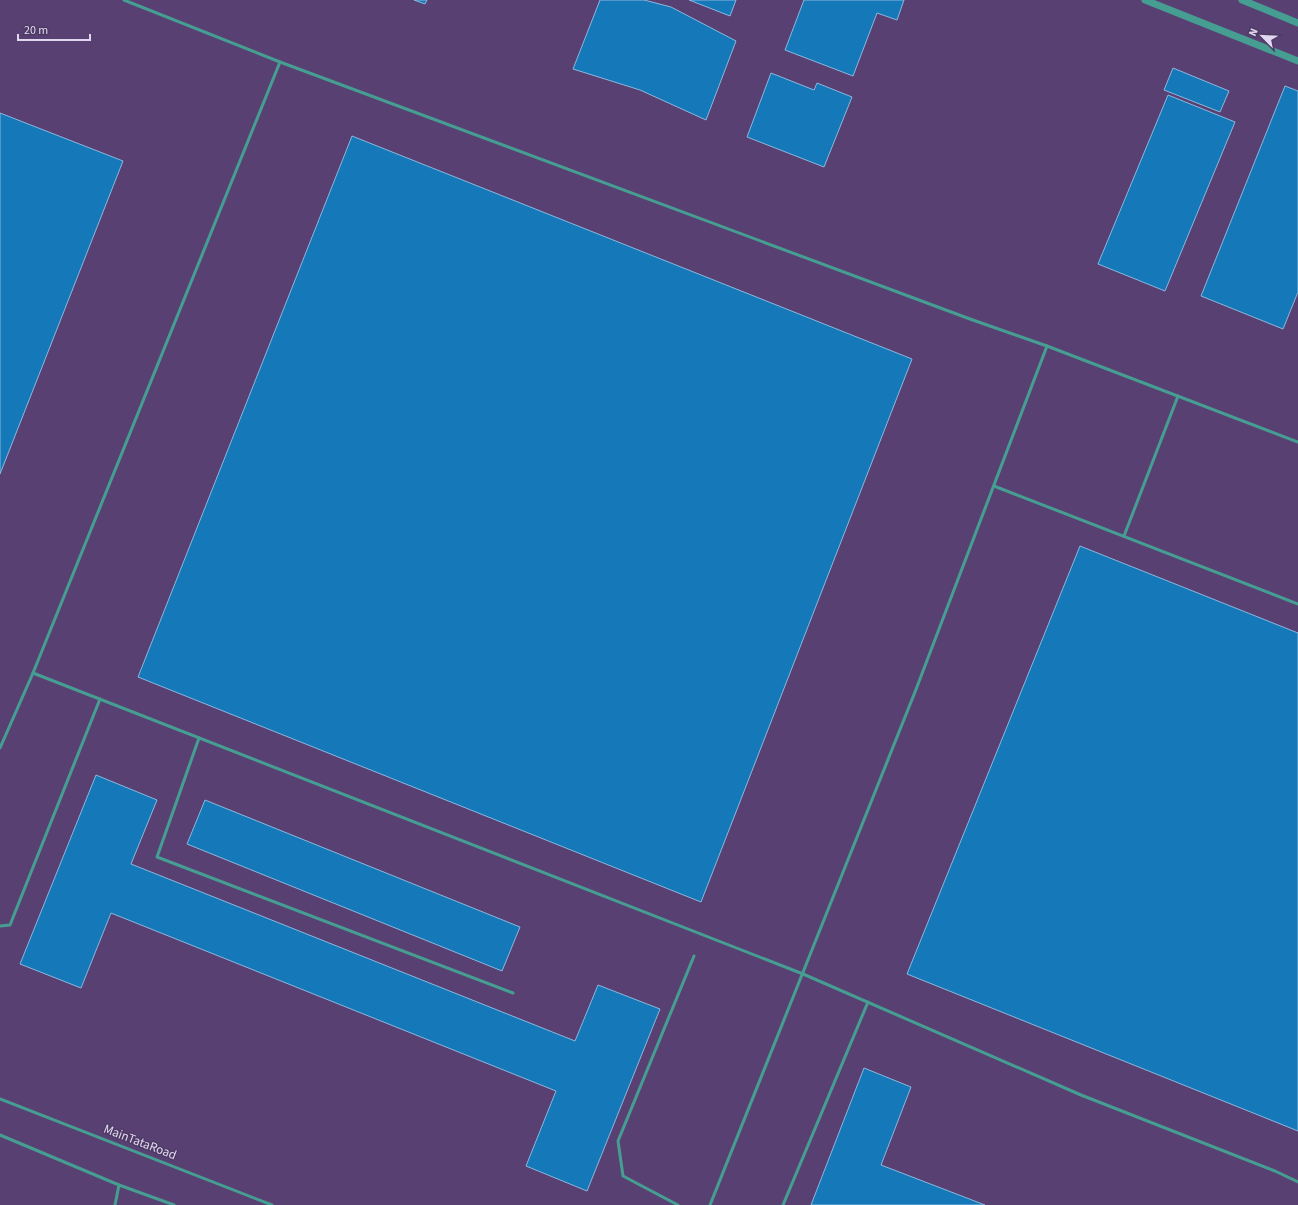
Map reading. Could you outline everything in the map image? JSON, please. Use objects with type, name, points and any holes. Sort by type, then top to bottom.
[{"type":"street","points":[[1145,0],[1298,61]]},
{"type":"street","points":[[1242,0],[1298,23]]},
{"type":"lane","points":[[124,0],[280,62],[970,319],[1047,346],[1298,442]]},
{"type":"lane","points":[[0,748],[33,672],[280,62]]},
{"type":"lane","points":[[710,1205],[915,692],[1047,346]]},
{"type":"lane","points":[[1124,536],[1178,396]]},
{"type":"lane","points":[[994,486],[1298,604]]},
{"type":"lane","points":[[33,672],[803,974],[1081,1095],[1275,1171],[1298,1182]]},
{"type":"lane","points":[[0,926],[10,925],[100,699]]},
{"type":"lane","points":[[199,738],[157,857],[513,993]]},
{"type":"lane","points":[[678,1205],[623,1176],[618,1141],[694,956]]},
{"type":"lane","points":[[783,1205],[868,1002]]},
{"type":"lane","name":"MainTataRoad","points":[[0,1099],[272,1205]]},
{"type":"lane","points":[[0,1135],[119,1185],[174,1205]]},
{"type":"lane","points":[[115,1205],[119,1185]]},
{"type":"shaded area","points":[[0,0],[1298,0],[1298,1205],[0,1205]]},
{"type":"building","points":[[414,0],[427,0],[425,4]]},
{"type":"building","points":[[600,0],[644,0],[671,7],[736,41],[706,120],[640,90],[573,69]]},
{"type":"building","points":[[689,0],[736,0],[730,16]]},
{"type":"building","points":[[804,0],[904,0],[897,20],[877,13],[853,76],[785,50]]},
{"type":"building","points":[[1173,68],[1229,91],[1220,112],[1164,90]]},
{"type":"building","points":[[771,73],[814,90],[817,83],[852,97],[824,167],[747,137]]},
{"type":"building","points":[[1285,86],[1298,91],[1298,292],[1283,329],[1201,296]]},
{"type":"building","points":[[1168,95],[1235,122],[1165,291],[1098,264]]},
{"type":"building","points":[[0,113],[123,161],[0,474]]},
{"type":"building","points":[[352,136],[912,359],[701,902],[138,677]]},
{"type":"building","points":[[1080,546],[1298,633],[1298,1131],[907,974]]},
{"type":"building","points":[[96,775],[157,800],[131,864],[575,1041],[598,985],[660,1009],[587,1191],[526,1166],[556,1091],[111,913],[81,988],[20,964]]},
{"type":"building","points":[[205,800],[520,927],[502,971],[187,844]]},
{"type":"building","points":[[864,1068],[911,1087],[881,1165],[985,1205],[811,1205]]}]
